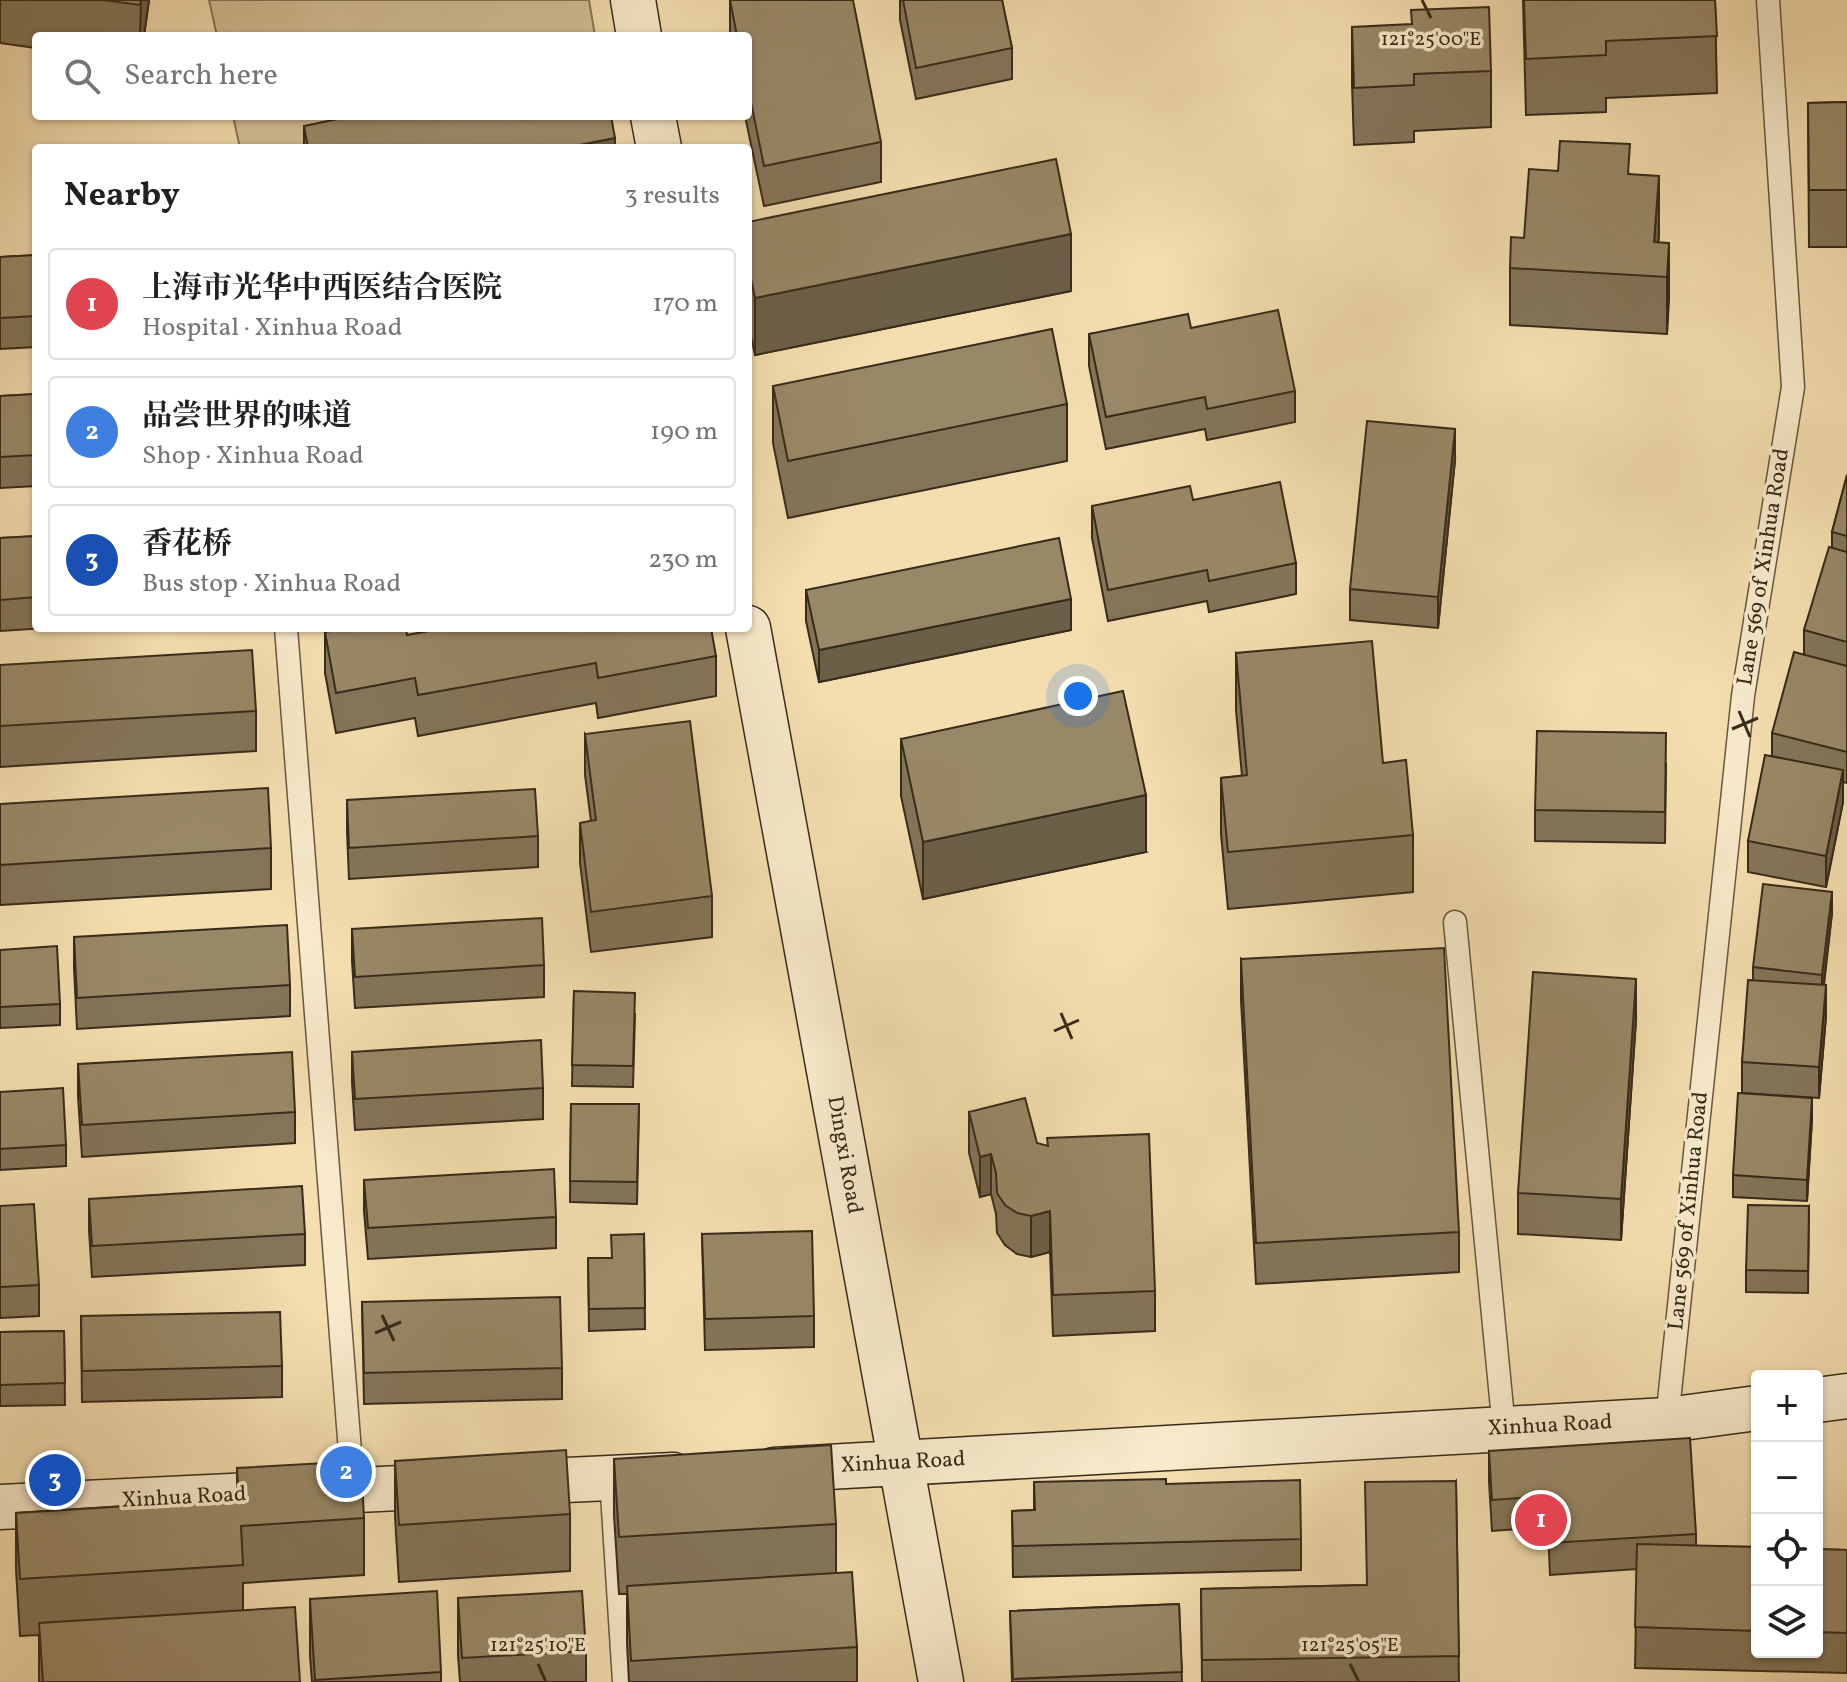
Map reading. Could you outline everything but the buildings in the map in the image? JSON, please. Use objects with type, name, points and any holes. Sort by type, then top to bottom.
[{"type":"street","points":[[633,0],[638,32]]},
{"type":"street","points":[[654,120],[658,144]]},
{"type":"street","name":"Dingxi Road","points":[[749,632],[941,1682]]},
{"type":"street","points":[[1823,1399],[1847,1396]]},
{"type":"street","name":"Xinhua Road","points":[[0,1507],[900,1464],[1667,1420],[1751,1409]]},
{"type":"lane","name":"Lane 569 of Xinhua Road","points":[[1667,1420],[1743,696],[1793,387],[1768,0]]},
{"type":"lane","points":[[286,632],[353,1490]]},
{"type":"lane","points":[[1455,922],[1504,1429]]},
{"type":"lane","points":[[611,1478],[624,1682]]},
{"type":"shaded area","points":[[209,0],[589,0],[594,32],[216,32]]},
{"type":"shaded area","points":[[234,120],[434,120],[320,144],[239,144]]},
{"type":"place","name":"品尝世界的味道","points":[[346,1472]]},
{"type":"place","name":"香花桥","points":[[55,1480]]},
{"type":"place","name":"上海市光华中西医结合医院","points":[[1541,1520]]}]
